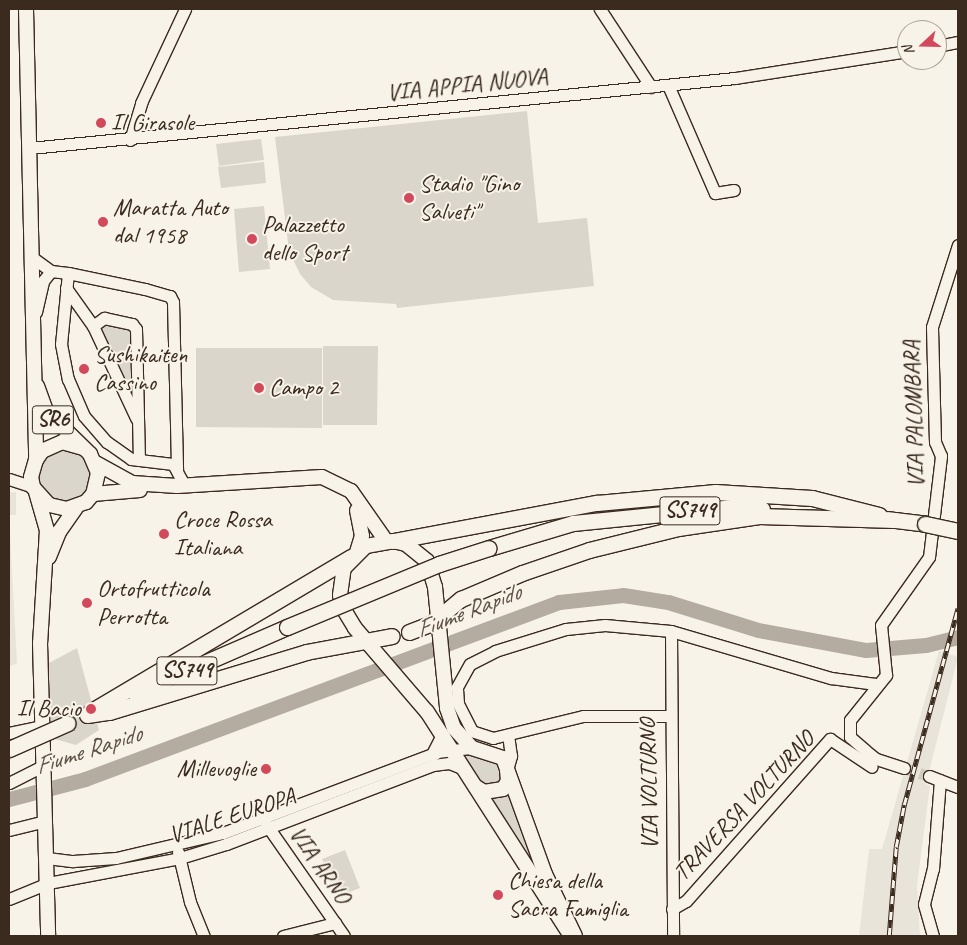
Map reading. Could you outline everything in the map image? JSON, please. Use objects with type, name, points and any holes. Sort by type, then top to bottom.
[{"type":"highway","points":[[389,541],[597,503],[715,492],[812,498],[895,520]]},
{"type":"highway","name":"SS749","points":[[9,749],[287,627],[439,564],[573,524],[734,508],[895,520],[958,531]]},
{"type":"highway","points":[[409,632],[437,624],[461,599],[522,573],[589,550],[678,528],[759,516],[895,520]]},
{"type":"highway","points":[[87,715],[354,554]]},
{"type":"highway","points":[[87,715],[137,704],[306,652],[344,643],[373,645],[392,636]]},
{"type":"main road","name":"SR6","points":[[26,9],[35,320],[34,489]]},
{"type":"main road","name":"SR6","points":[[36,382],[46,411],[96,463],[98,473],[93,494]]},
{"type":"main road","name":"SR6","points":[[34,464],[57,444],[83,448]]},
{"type":"main road","points":[[96,463],[131,486],[234,492],[321,484],[347,496],[356,507],[362,522],[354,554],[340,581],[343,608],[350,619],[404,682],[451,749],[571,936]]},
{"type":"main road","points":[[44,569],[59,532],[76,508],[93,494],[131,486],[177,486],[322,477],[351,491],[389,541]]},
{"type":"main road","points":[[34,489],[57,509],[76,508]]},
{"type":"main road","points":[[34,489],[47,530],[44,569],[41,726],[48,884],[48,936]]},
{"type":"main road","points":[[354,554],[389,541],[406,544],[426,561],[434,580],[434,600],[442,665],[454,728],[472,748],[497,754],[507,770],[517,788],[545,874],[575,936]]},
{"type":"main road","points":[[350,619],[365,631],[392,636],[409,632],[420,624],[434,600]]},
{"type":"main road","points":[[435,752],[442,737]]},
{"type":"main road","points":[[476,788],[489,793],[503,789],[508,781],[507,770]]},
{"type":"street","points":[[130,140],[142,104],[185,9]]},
{"type":"street","points":[[600,9],[651,87]]},
{"type":"street","name":"VIA APPIA NUOVA","points":[[30,148],[130,140],[651,87],[796,70],[897,53]]},
{"type":"street","points":[[668,85],[715,193],[734,190]]},
{"type":"street","name":"VIA PALOMBARA","points":[[904,768],[876,759],[850,737],[850,720],[876,684],[886,675],[888,667],[881,625],[930,557],[941,456],[935,442],[932,327],[958,245]]},
{"type":"street","points":[[33,258],[51,271],[145,289],[170,296],[173,302],[178,470],[181,479],[177,486]]},
{"type":"street","points":[[35,320],[43,281],[51,271]]},
{"type":"street","points":[[68,273],[61,344],[76,399],[107,442],[139,460],[173,464],[178,470]]},
{"type":"street","points":[[66,288],[93,326],[138,424]]},
{"type":"street","points":[[93,326],[104,318],[134,325],[139,460]]},
{"type":"street","points":[[11,479],[34,464]]},
{"type":"street","points":[[11,479],[34,489]]},
{"type":"street","points":[[669,716],[583,716],[508,735],[481,737],[464,719],[457,687],[470,664],[494,650],[566,629],[605,625],[671,631],[831,678],[876,684]]},
{"type":"street","name":"VIA VOLTURNO","points":[[671,631],[669,716],[674,936]]},
{"type":"street","points":[[9,733],[41,726]]},
{"type":"street","points":[[508,735],[517,788]]},
{"type":"street","name":"TRAVERSA VOLTURNO","points":[[672,909],[686,900],[830,739],[872,767]]},
{"type":"street","name":"VIALE EUROPA","points":[[9,899],[48,884],[180,858],[266,824],[435,752],[472,748]]},
{"type":"street","points":[[507,770],[511,756]]},
{"type":"street","name":"VIALE EUROPA","points":[[47,858],[73,862],[116,858],[177,845],[266,824],[433,765],[449,763],[464,769]]},
{"type":"street","points":[[9,782],[44,769]]},
{"type":"street","points":[[933,936],[924,904],[933,869],[934,778],[958,786]]},
{"type":"street","points":[[9,830],[45,815]]},
{"type":"street","name":"VIA ARNO","points":[[266,824],[344,936]]},
{"type":"street","points":[[177,845],[190,902],[204,936]]},
{"type":"street","points":[[283,936],[335,923]]},
{"type":"shaded area","name":"Stadio \"Gino Salveti\"","points":[[527,111],[538,223],[587,218],[594,286],[397,308],[396,304],[333,300],[311,287],[300,274],[289,251],[275,137]]},
{"type":"shaded area","points":[[261,139],[264,160],[219,166],[216,144]]},
{"type":"shaded area","points":[[264,162],[266,183],[221,188],[218,167]]},
{"type":"shaded area","name":"Palazzetto dello Sport","points":[[264,206],[270,269],[239,272],[234,209]]},
{"type":"shaded area","points":[[106,322],[131,327],[133,400],[99,328]]},
{"type":"shaded area","points":[[323,346],[378,346],[377,425],[323,425]]},
{"type":"shaded area","name":"Campo 2","points":[[196,348],[322,348],[322,428],[196,427]]},
{"type":"shaded area","points":[[61,449],[71,449],[81,453],[89,461],[93,476],[89,491],[81,499],[71,503],[61,503],[51,499],[43,491],[39,481],[39,471],[43,461],[51,453]]},
{"type":"shaded area","points":[[9,492],[16,492],[16,515],[9,515]]},
{"type":"shaded area","points":[[9,515],[17,663],[9,667]]},
{"type":"shaded area","points":[[77,648],[99,730],[76,745],[51,738],[49,663]]},
{"type":"shaded area","points":[[939,651],[958,657],[926,784],[930,786],[917,885],[920,936],[859,936],[869,849],[882,849]]},
{"type":"shaded area","points":[[462,754],[495,759],[504,773],[497,789],[482,784]]},
{"type":"shaded area","points":[[509,791],[535,862],[533,864],[489,799]]},
{"type":"shaded area","points":[[345,850],[360,888],[337,897],[322,859]]},
{"type":"waterway","name":"Fiume Rapido","points":[[9,799],[85,779],[559,602],[623,595],[668,602],[758,630],[866,650],[926,645],[958,637]]},
{"type":"tunnel","points":[[904,768],[929,776]]},
{"type":"railway","points":[[889,936],[896,847],[904,805],[958,608]]},
{"type":"place","name":"Il Girasole","points":[[101,123]]},
{"type":"place","name":"Stadio \"Gino Salveti\"","points":[[409,198]]},
{"type":"place","name":"Maratta Auto dal 1958","points":[[103,222]]},
{"type":"place","name":"Palazzetto dello Sport","points":[[252,239]]},
{"type":"place","name":"Sushikaiten Cassino","points":[[84,369]]},
{"type":"place","name":"Campo 2","points":[[259,388]]},
{"type":"place","name":"Croce Rossa Italiana","points":[[164,534]]},
{"type":"place","name":"Ortofrutticola Perrotta","points":[[87,603]]},
{"type":"place","name":"Il Bacio","points":[[91,709]]},
{"type":"place","name":"Millevoglie","points":[[266,769]]},
{"type":"place","name":"Chiesa della Sacra Famiglia","points":[[498,895]]}]
